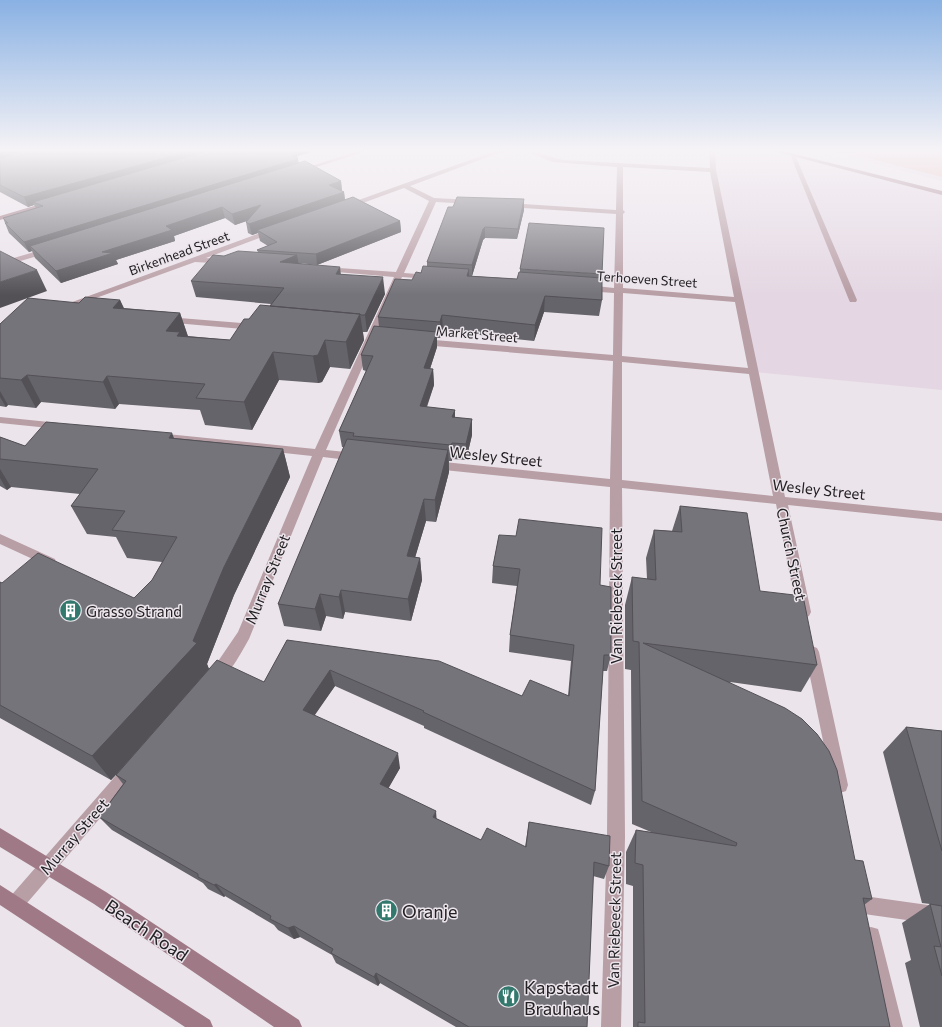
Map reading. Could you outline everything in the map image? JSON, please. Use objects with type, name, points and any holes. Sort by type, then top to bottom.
[{"type":"street","points":[[337,209],[366,199]]},
{"type":"street","name":"Van Riebeeck Street","points":[[611,1027],[616,837],[616,484],[620,199]]},
{"type":"street","name":"Church Street","points":[[719,199],[778,492],[843,799]]},
{"type":"street","points":[[810,199],[853,300]]},
{"type":"street","points":[[0,218],[61,200]]},
{"type":"street","points":[[433,200],[479,203]]},
{"type":"street","name":"Murray Street","points":[[204,688],[230,658],[244,635],[319,453],[433,200]]},
{"type":"street","points":[[502,204],[620,212]]},
{"type":"street","points":[[0,213],[23,211]]},
{"type":"street","name":"Birkenhead Street","points":[[79,312],[55,309],[284,228]]},
{"type":"street","points":[[0,265],[53,248]]},
{"type":"street","points":[[195,260],[237,262]]},
{"type":"street","points":[[317,268],[440,277]]},
{"type":"street","name":"Terhoeven Street","points":[[580,288],[739,300]]},
{"type":"street","points":[[155,318],[264,328]]},
{"type":"street","points":[[359,336],[382,338]]},
{"type":"street","name":"Market Street","points":[[414,341],[754,372]]},
{"type":"street","points":[[0,420],[70,428]]},
{"type":"street","points":[[148,435],[366,458]]},
{"type":"street","name":"Wesley Street","points":[[421,463],[942,517]]},
{"type":"street","points":[[0,539],[64,569]]},
{"type":"street","name":"Murray Street","points":[[8,899],[48,865],[141,759]]},
{"type":"street","name":"Beach Road","points":[[0,837],[48,865],[292,1027]]},
{"type":"street","points":[[893,1027],[863,897],[942,916]]},
{"type":"street","points":[[8,899],[203,1027]]},
{"type":"shaded area","points":[[719,199],[942,199],[942,390],[754,372]]},
{"type":"building","points":[[43,199],[166,199],[24,242],[5,223],[8,223],[3,218],[43,206],[33,202]]},
{"type":"building","points":[[182,199],[323,199],[249,224],[246,222],[261,205],[232,214],[222,207],[166,226],[172,230],[102,252],[113,253],[56,271],[30,246]]},
{"type":"building","points":[[347,199],[357,199],[400,221],[316,254],[257,250],[277,242],[257,230]]},
{"type":"building","points":[[456,199],[524,199],[518,229],[485,227],[483,229],[472,265],[427,262],[448,207],[453,207]]},
{"type":"building","points":[[529,223],[604,228],[602,274],[520,269]]},
{"type":"building","points":[[0,251],[37,270],[0,282]]},
{"type":"building","points":[[238,251],[297,255],[280,262],[340,267],[336,274],[383,277],[365,315],[270,306],[284,288],[191,281],[213,255],[224,256]]},
{"type":"building","points":[[423,266],[469,269],[467,276],[517,279],[519,272],[602,278],[602,300],[545,296],[535,325],[442,315],[440,322],[378,317],[395,279],[412,280],[416,272],[421,273]]},
{"type":"building","points":[[85,297],[120,300],[113,308],[180,313],[166,331],[180,332],[177,336],[230,340],[244,319],[249,319],[260,305],[360,314],[346,342],[325,340],[318,355],[313,356],[273,352],[244,402],[196,398],[205,384],[107,376],[103,382],[27,375],[21,380],[0,378],[0,324],[28,298],[79,303]]},
{"type":"building","points":[[374,326],[437,332],[424,368],[433,369],[420,406],[455,410],[452,417],[472,419],[466,444],[452,443],[451,445],[353,436],[354,433],[339,431],[373,356],[361,355]]},
{"type":"building","name":"Grasso Strand","points":[[46,422],[172,433],[169,438],[283,449],[224,567],[193,641],[197,643],[92,756],[0,705],[0,582],[2,583],[38,553],[134,598],[152,580],[177,537],[112,530],[125,511],[71,506],[98,469],[0,459],[0,437],[25,446]]},
{"type":"building","points":[[347,439],[448,450],[435,500],[424,499],[407,556],[420,558],[408,599],[341,590],[339,597],[320,594],[315,609],[278,604]]},
{"type":"building","points":[[680,506],[747,513],[760,591],[803,596],[817,665],[643,643],[785,708],[802,719],[817,734],[829,751],[837,770],[855,860],[863,861],[872,899],[863,898],[890,1027],[638,1027],[638,1022],[645,1023],[643,865],[635,863],[636,830],[736,846],[737,843],[642,801],[639,642],[633,641],[632,577],[656,580],[654,530],[682,532]]},
{"type":"building","points":[[519,519],[602,528],[600,585],[611,587],[611,655],[604,655],[595,791],[423,712],[424,711],[330,670],[303,710],[398,753],[380,784],[436,811],[433,817],[481,840],[487,828],[526,847],[529,822],[610,836],[609,866],[594,862],[587,1027],[469,1027],[376,973],[374,977],[331,953],[333,949],[294,926],[288,928],[270,919],[271,916],[216,884],[214,885],[198,877],[198,874],[99,817],[126,781],[116,775],[217,660],[264,682],[287,640],[439,661],[522,696],[530,680],[569,696],[574,645],[510,635],[520,569],[493,566],[499,535],[516,536]]},
{"type":"building","points":[[906,727],[942,731],[942,851]]},
{"type":"building","points":[[930,904],[942,906],[942,976],[934,946],[941,947]]},
{"type":"place","name":"Grasso Strand","points":[[70,611]]},
{"type":"place","name":"Oranje","points":[[386,911]]},
{"type":"place","name":"Kapstadt Brauhaus","points":[[509,997]]}]
